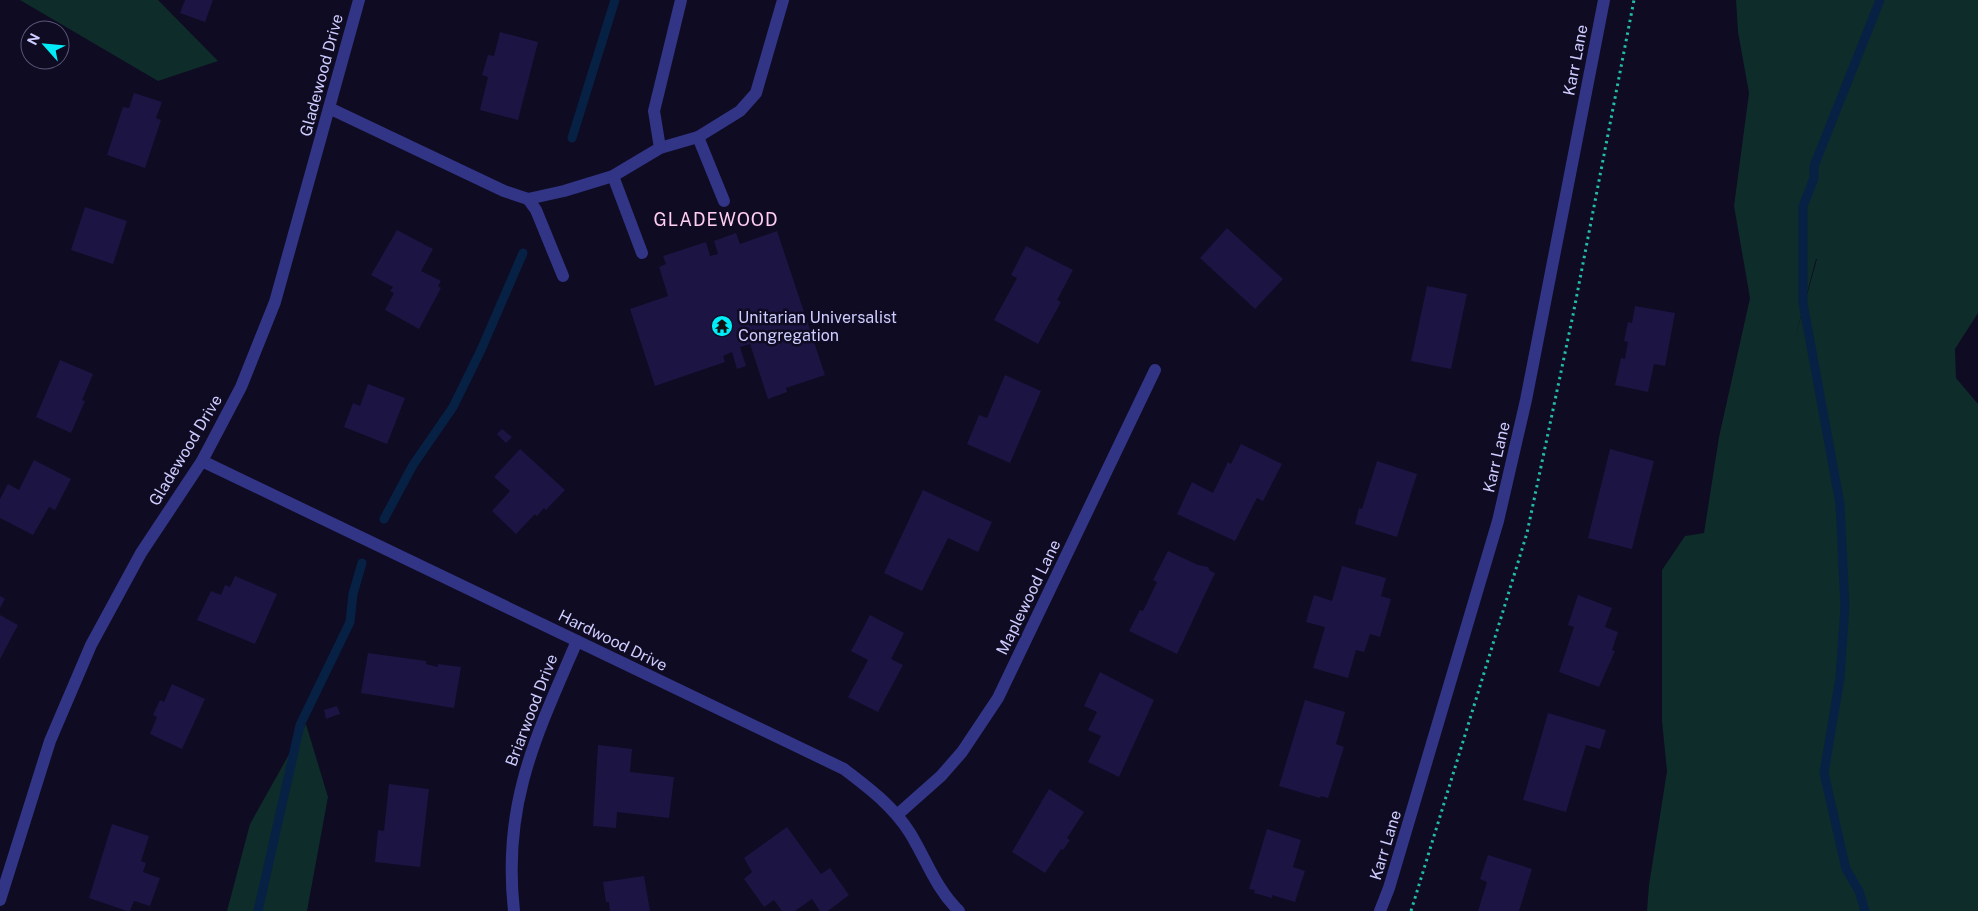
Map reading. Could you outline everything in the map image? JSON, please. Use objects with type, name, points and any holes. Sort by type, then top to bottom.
[{"type":"street","name":"Gladewood Drive","points":[[0,900],[50,741],[91,645],[141,553],[202,461],[241,387],[275,302],[359,0]]},
{"type":"street","points":[[660,148],[654,111],[681,0]]},
{"type":"street","points":[[329,108],[504,191],[528,199],[564,191],[612,176],[660,148],[698,137],[740,111],[756,93],[783,0]]},
{"type":"street","name":"Karr Lane","points":[[1380,911],[1392,879],[1498,521],[1526,400],[1604,0]]},
{"type":"street","points":[[698,137],[724,201]]},
{"type":"street","points":[[612,176],[642,253]]},
{"type":"street","points":[[528,199],[536,210],[563,276]]},
{"type":"street","name":"Maplewood Lane","points":[[897,815],[941,776],[962,752],[998,698],[1155,370]]},
{"type":"street","name":"Hardwood Drive","points":[[202,461],[844,769],[875,792],[897,815],[932,874],[959,911]]},
{"type":"street","name":"Briarwood Drive","points":[[514,911],[511,859],[516,806],[523,774],[533,743],[576,641]]},
{"type":"green space","points":[[20,0],[158,0],[218,61],[158,81],[70,29],[70,20],[54,20]]},
{"type":"green space","points":[[1736,0],[1978,0],[1978,313],[1955,349],[1956,378],[1978,404],[1978,911],[1647,911],[1649,885],[1667,771],[1662,721],[1662,570],[1685,536],[1704,533],[1719,437],[1750,298],[1734,206],[1749,93],[1738,32]],"holes":[[[1816,259],[1817,259],[1795,338]]]},
{"type":"green space","points":[[306,724],[328,797],[307,911],[227,911],[250,824]]},
{"type":"building","points":[[185,0],[213,0],[205,22],[180,13]]},
{"type":"building","points":[[500,32],[538,42],[518,120],[480,110],[488,77],[482,75],[488,55],[494,56]]},
{"type":"building","points":[[134,93],[162,102],[156,118],[161,120],[145,168],[107,155],[123,107],[129,108]]},
{"type":"building","points":[[85,207],[127,221],[113,264],[71,250]]},
{"type":"building","points":[[1227,228],[1283,279],[1255,309],[1200,258]]},
{"type":"building","points":[[397,230],[433,249],[421,271],[441,281],[438,286],[441,288],[419,329],[385,310],[394,293],[390,291],[393,287],[371,275]]},
{"type":"building","name":"Unitarian Universalist Congregation","points":[[777,231],[825,375],[786,388],[787,392],[768,399],[750,344],[740,347],[746,366],[737,369],[732,352],[723,356],[725,362],[655,386],[630,309],[668,296],[659,267],[666,264],[663,256],[706,242],[710,256],[718,254],[714,241],[736,233],[740,244]]},
{"type":"building","points":[[1026,246],[1073,270],[1057,300],[1061,302],[1038,344],[994,320],[1017,278],[1011,275]]},
{"type":"building","points":[[1427,286],[1467,294],[1451,369],[1411,361]]},
{"type":"building","points":[[1635,306],[1675,313],[1665,366],[1654,364],[1648,392],[1615,385],[1621,358],[1625,359],[1628,342],[1624,341],[1628,322],[1632,323]]},
{"type":"building","points":[[60,360],[93,374],[82,400],[85,401],[71,433],[36,417]]},
{"type":"building","points":[[1005,375],[1041,391],[1010,463],[967,444],[979,415],[987,418]]},
{"type":"building","points":[[368,384],[405,398],[387,444],[344,427],[353,403],[360,406]]},
{"type":"building","points":[[502,429],[512,437],[506,443],[497,434]]},
{"type":"building","points":[[1241,444],[1282,464],[1263,501],[1257,498],[1235,541],[1177,514],[1192,482],[1213,493],[1228,462],[1231,464]]},
{"type":"building","points":[[520,449],[565,490],[546,510],[544,508],[537,516],[535,514],[516,534],[492,511],[510,491],[494,477]]},
{"type":"building","points":[[1610,449],[1654,461],[1632,549],[1588,538]]},
{"type":"building","points":[[34,460],[71,479],[55,510],[49,507],[33,535],[0,518],[0,499],[8,484],[19,490]]},
{"type":"building","points":[[1377,461],[1417,474],[1397,537],[1355,524],[1359,508],[1362,509]]},
{"type":"building","points":[[923,490],[992,522],[978,552],[948,538],[922,591],[884,573]]},
{"type":"building","points":[[1168,551],[1198,565],[1208,567],[1210,571],[1215,573],[1177,654],[1129,631],[1140,610],[1143,611],[1157,582],[1153,580]]},
{"type":"building","points":[[1342,566],[1386,578],[1381,596],[1391,599],[1380,637],[1370,634],[1364,652],[1356,650],[1348,678],[1313,668],[1325,627],[1306,622],[1314,595],[1332,601]]},
{"type":"building","points":[[235,576],[277,594],[255,644],[197,620],[211,591],[221,595],[225,585],[230,587]]},
{"type":"building","points":[[1578,595],[1612,608],[1605,627],[1618,632],[1612,650],[1615,651],[1599,687],[1559,672],[1574,627],[1568,625]]},
{"type":"building","points":[[0,596],[5,599],[0,608]]},
{"type":"building","points":[[0,615],[18,625],[0,659]]},
{"type":"building","points":[[870,615],[904,633],[891,659],[903,665],[878,712],[848,697],[868,660],[851,651]]},
{"type":"building","points":[[368,653],[426,661],[426,664],[438,667],[438,664],[461,667],[454,708],[361,693]]},
{"type":"building","points":[[1100,672],[1154,700],[1119,777],[1088,762],[1101,736],[1088,730],[1097,712],[1084,706]]},
{"type":"building","points":[[172,684],[205,699],[182,749],[150,734],[157,717],[153,715],[160,700],[164,702]]},
{"type":"building","points":[[1305,700],[1345,712],[1336,744],[1344,747],[1328,798],[1321,796],[1320,798],[1279,786]]},
{"type":"building","points":[[337,706],[340,714],[326,719],[324,710]]},
{"type":"building","points":[[1548,713],[1606,730],[1600,749],[1586,745],[1566,812],[1523,800]]},
{"type":"building","points":[[598,745],[632,749],[630,772],[674,777],[669,818],[617,812],[616,828],[593,826]]},
{"type":"building","points":[[389,784],[429,789],[420,867],[375,862],[378,830],[384,831]]},
{"type":"building","points":[[1049,789],[1084,812],[1067,838],[1070,840],[1063,850],[1061,849],[1045,873],[1012,852]]},
{"type":"building","points":[[112,824],[149,836],[141,861],[146,863],[143,872],[160,878],[150,906],[134,901],[130,911],[127,911],[89,898]]},
{"type":"building","points":[[787,827],[821,874],[830,868],[849,895],[828,911],[820,911],[812,899],[795,911],[782,911],[774,900],[764,907],[744,879],[752,872],[744,858]]},
{"type":"building","points":[[1267,829],[1301,840],[1293,867],[1305,871],[1295,902],[1272,895],[1272,898],[1254,893],[1255,890],[1249,889]]},
{"type":"building","points":[[1488,855],[1532,869],[1519,911],[1478,911],[1487,882],[1480,879]]},
{"type":"building","points":[[644,876],[650,911],[610,911],[609,902],[606,902],[603,882]]},
{"type":"waterway","points":[[572,138],[615,0]]},
{"type":"waterway","points":[[1865,911],[1859,891],[1846,869],[1824,773],[1840,678],[1845,607],[1840,504],[1803,303],[1803,206],[1814,178],[1814,166],[1880,0]]},
{"type":"waterway","points":[[384,519],[413,465],[453,407],[481,350],[523,253]]},
{"type":"waterway","points":[[258,911],[300,725],[350,622],[353,594],[362,563]]},
{"type":"place","name":"Unitarian Universalist Congregation","points":[[722,326]]},
{"type":"district","name":"GLADEWOOD","points":[[716,220]]}]
